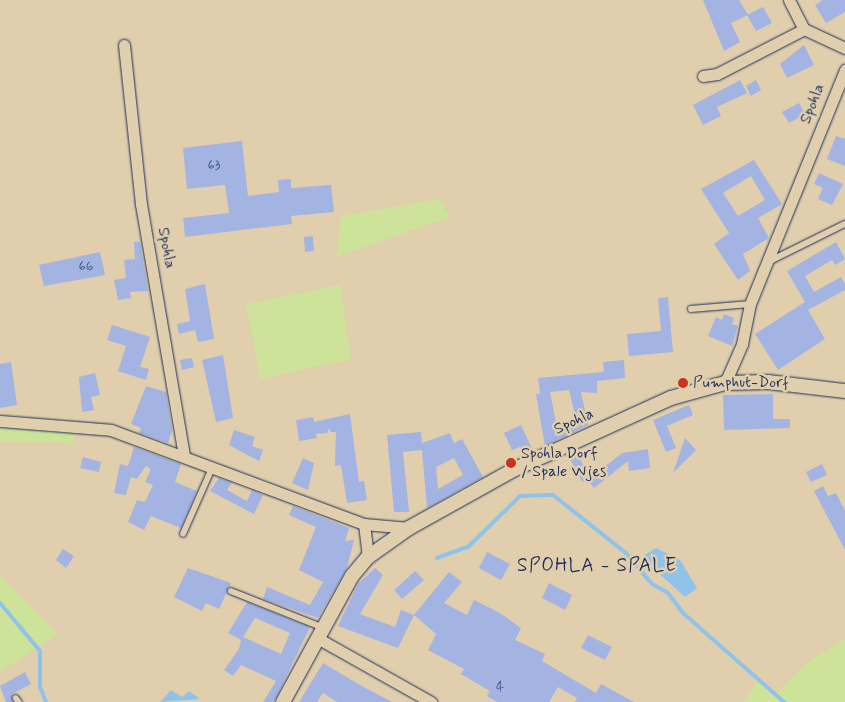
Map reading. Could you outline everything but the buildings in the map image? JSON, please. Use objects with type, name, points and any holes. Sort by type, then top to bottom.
[{"type":"street","points":[[789,0],[804,29],[845,48]]},
{"type":"street","points":[[703,76],[717,74],[804,29]]},
{"type":"street","name":"Spohla","points":[[124,45],[141,204],[184,456]]},
{"type":"street","name":"Spohla","points":[[726,383],[742,344],[750,304],[845,70]]},
{"type":"street","name":"Spohla","points":[[283,702],[337,600],[368,557],[409,528],[616,422],[671,398],[726,383],[768,382],[845,391]]},
{"type":"street","points":[[0,421],[111,430],[213,466],[364,524],[409,528]]},
{"type":"street","points":[[364,524],[368,557]]},
{"type":"street","points":[[321,633],[431,702]]},
{"type":"lane","points":[[768,262],[845,224]]},
{"type":"lane","points":[[691,309],[750,304]]},
{"type":"lane","points":[[183,534],[213,466]]},
{"type":"lane","points":[[231,591],[321,633]]},
{"type":"green space","points":[[439,199],[450,217],[336,257],[341,216]]},
{"type":"green space","points":[[340,285],[351,359],[260,379],[246,304]]},
{"type":"green space","points":[[0,421],[74,426],[74,443],[0,442]]},
{"type":"green space","points":[[0,575],[58,634],[0,672]]},
{"type":"green space","points":[[845,639],[845,702],[743,702],[758,682],[775,696],[804,665]]},
{"type":"water","points":[[656,548],[680,560],[697,588],[685,597],[655,570],[643,556]]},
{"type":"water","points":[[171,690],[182,697],[189,691],[200,699],[160,702]]},
{"type":"waterway","points":[[437,558],[468,547],[520,496],[553,495],[626,553],[652,584],[668,593],[683,613],[784,702]]},
{"type":"waterway","points":[[0,603],[40,651],[40,687],[46,702]]},
{"type":"place","name":"Pumphut-Dorf","points":[[683,383]]},
{"type":"place","name":"Spohla Dorf / Spale Wjes","points":[[511,463]]},
{"type":"district","name":"SPOHLA - SPALE","points":[[597,566]]}]
